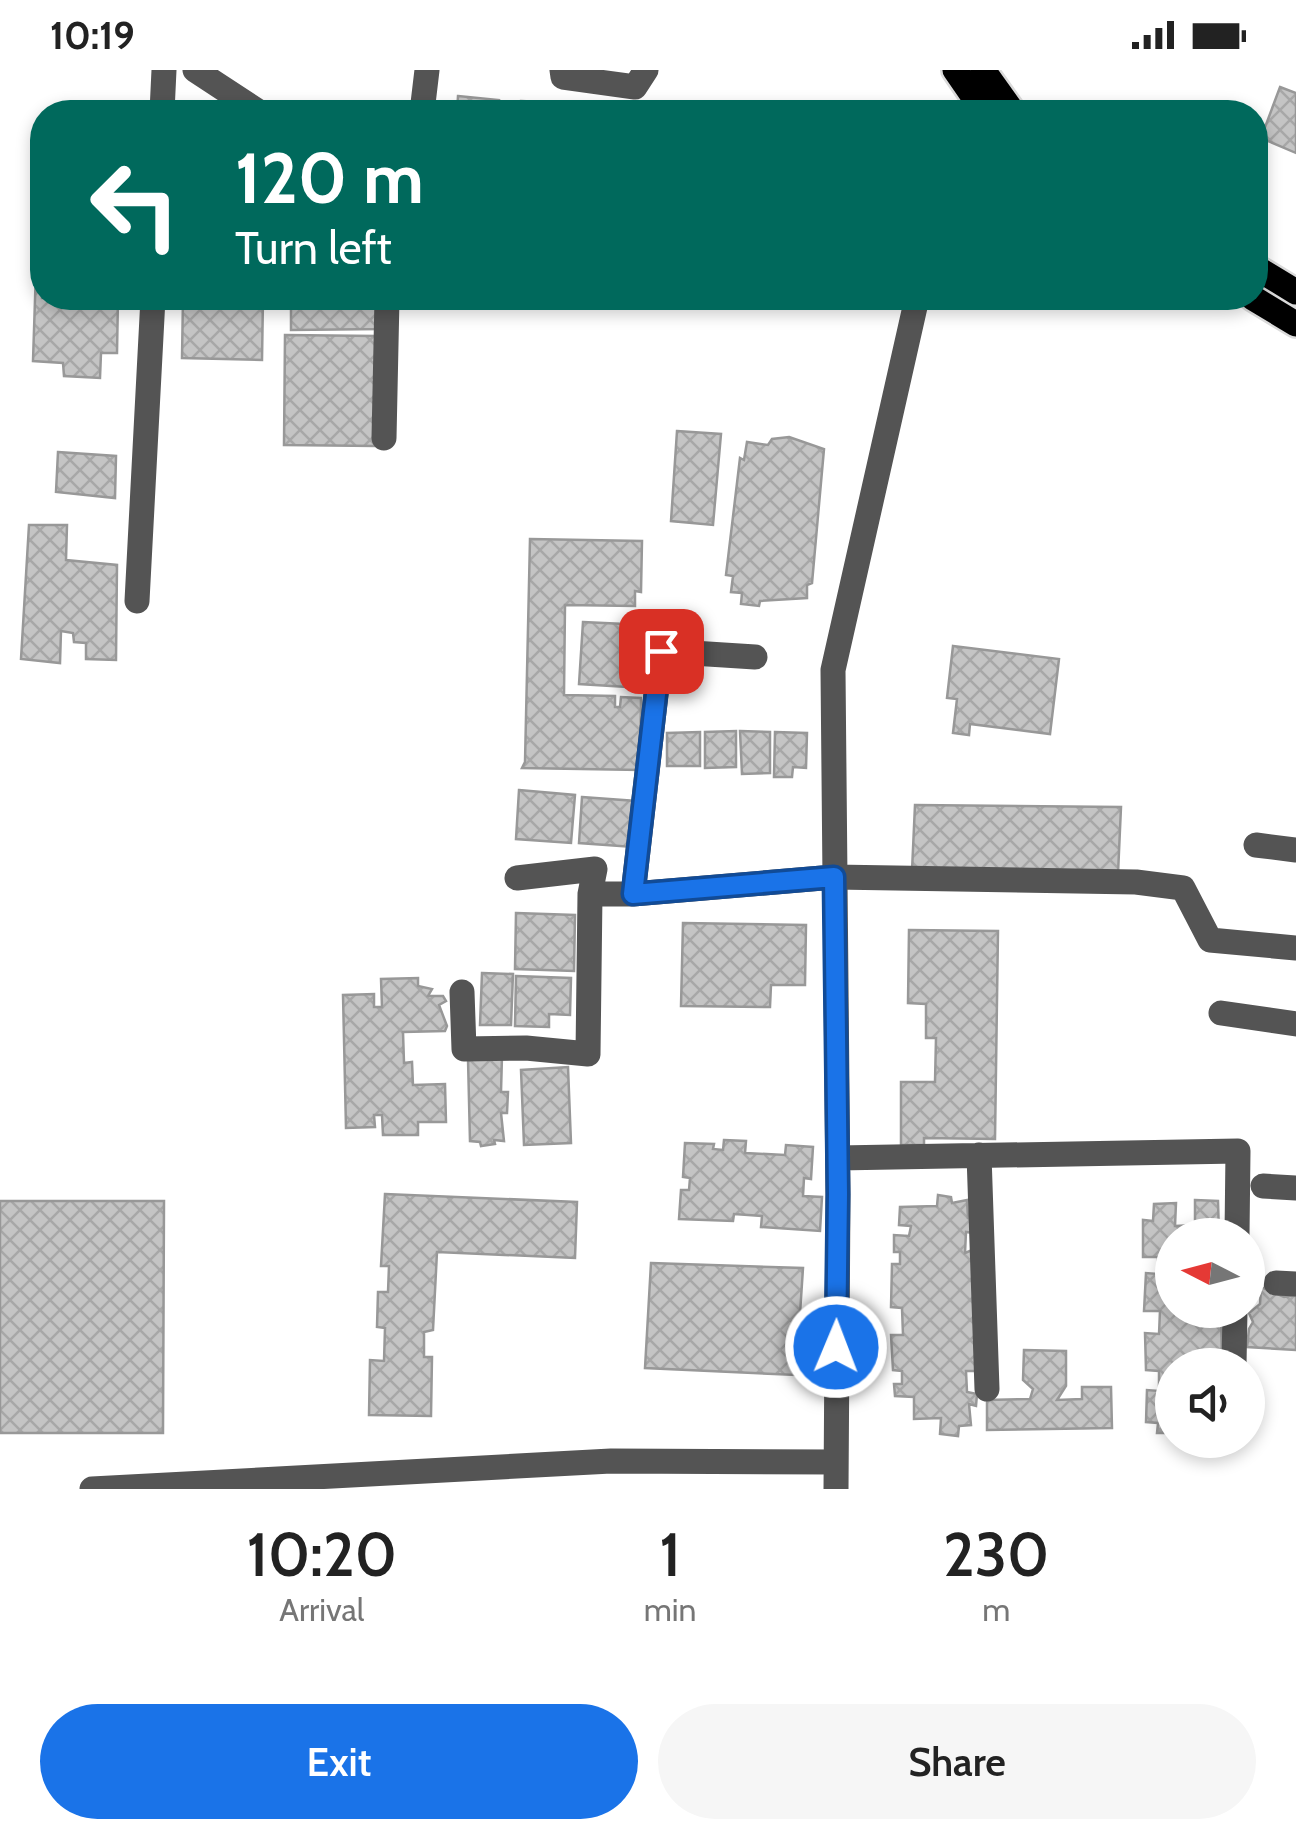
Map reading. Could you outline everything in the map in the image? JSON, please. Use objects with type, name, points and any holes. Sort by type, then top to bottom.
[{"type":"main road","points":[[955,70],[983,100]]},
{"type":"main road","points":[[983,70],[990,100]]},
{"type":"main road","points":[[1268,275],[1296,292]]},
{"type":"main road","points":[[1268,307],[1296,324]]},
{"type":"street","points":[[163,100],[164,70]]},
{"type":"street","points":[[195,70],[241,100]]},
{"type":"street","points":[[423,100],[427,70]]},
{"type":"street","points":[[562,70],[563,77],[635,86],[646,70]]},
{"type":"street","points":[[136,601],[152,310]]},
{"type":"street","points":[[384,438],[388,310]]},
{"type":"street","points":[[836,1489],[838,1158],[833,670],[914,310]]},
{"type":"street","points":[[633,894],[661,651],[755,657]]},
{"type":"street","points":[[1256,845],[1296,850]]},
{"type":"street","points":[[462,992],[464,1048],[588,1054],[590,894],[594,869],[517,878]]},
{"type":"street","points":[[590,894],[834,877],[1136,882],[1183,888],[1210,940],[1296,948]]},
{"type":"street","points":[[1221,1013],[1296,1024]]},
{"type":"street","points":[[838,1158],[1238,1152],[1237,1218]]},
{"type":"street","points":[[979,1155],[987,1389]]},
{"type":"street","points":[[1263,1186],[1296,1188]]},
{"type":"street","points":[[92,1489],[611,1462],[834,1462]]},
{"type":"building","points":[[1280,87],[1296,93],[1296,153],[1268,141],[1268,119]]},
{"type":"building","points":[[458,96],[499,100],[458,100]]},
{"type":"building","points":[[35,310],[118,310],[117,353],[101,353],[100,378],[64,376],[63,363],[33,361]]},
{"type":"building","points":[[183,310],[263,310],[262,360],[182,358]]},
{"type":"building","points":[[291,310],[381,310],[381,329],[291,330]]},
{"type":"building","points":[[285,335],[376,336],[375,446],[284,445]]},
{"type":"building","points":[[677,431],[721,434],[713,525],[671,521]]},
{"type":"building","points":[[789,437],[824,449],[812,583],[807,585],[807,598],[760,601],[759,606],[741,604],[742,593],[731,592],[733,576],[726,575],[740,458],[744,460],[747,442],[768,445],[772,439]]},
{"type":"building","points":[[58,452],[116,456],[115,498],[56,492]]},
{"type":"building","points":[[29,525],[67,525],[66,560],[117,565],[116,660],[86,659],[86,643],[74,642],[73,633],[61,631],[60,663],[21,659]]},
{"type":"building","points":[[530,539],[642,541],[641,592],[635,591],[635,606],[565,605],[564,695],[615,696],[615,707],[620,707],[621,697],[641,698],[640,770],[522,768]]},
{"type":"building","points":[[583,622],[646,625],[643,688],[579,684]]},
{"type":"building","points":[[953,646],[1059,659],[1050,734],[970,724],[969,735],[953,733],[957,699],[947,698]]},
{"type":"building","points":[[736,731],[736,767],[705,768],[705,732]]},
{"type":"building","points":[[740,731],[770,732],[770,773],[742,774]]},
{"type":"building","points":[[700,732],[700,766],[667,766],[667,733]]},
{"type":"building","points":[[775,732],[807,733],[806,768],[793,767],[792,777],[774,777]]},
{"type":"building","points":[[519,790],[575,795],[571,843],[516,839]]},
{"type":"building","points":[[582,797],[636,801],[633,847],[579,843]]},
{"type":"building","points":[[915,805],[1121,807],[1118,874],[912,871]]},
{"type":"building","points":[[516,913],[575,915],[574,971],[515,969]]},
{"type":"building","points":[[683,923],[806,925],[805,985],[771,985],[770,1007],[681,1006]]},
{"type":"building","points":[[909,930],[998,931],[995,1139],[924,1138],[924,1145],[901,1145],[901,1082],[935,1082],[936,1038],[926,1038],[926,1004],[908,1003]]},
{"type":"building","points":[[482,973],[513,974],[511,1025],[480,1025]]},
{"type":"building","points":[[516,976],[571,978],[570,1015],[549,1014],[549,1027],[515,1026]]},
{"type":"building","points":[[418,978],[418,986],[432,989],[428,996],[443,996],[446,1001],[439,1005],[447,1026],[445,1031],[403,1032],[404,1063],[412,1062],[413,1085],[445,1084],[446,1122],[418,1122],[418,1135],[383,1135],[382,1115],[374,1115],[375,1127],[346,1128],[343,995],[374,994],[374,1007],[382,1007],[381,979]]},
{"type":"building","points":[[502,1056],[501,1092],[508,1092],[507,1113],[501,1113],[504,1141],[494,1140],[495,1144],[481,1146],[480,1142],[470,1141],[468,1059]]},
{"type":"building","points":[[568,1067],[571,1143],[524,1145],[521,1070]]},
{"type":"building","points":[[724,1140],[746,1141],[745,1153],[785,1155],[786,1145],[813,1147],[811,1179],[804,1178],[803,1196],[822,1197],[820,1231],[761,1227],[762,1216],[734,1214],[733,1221],[679,1219],[681,1190],[689,1190],[690,1178],[683,1177],[685,1143],[714,1144],[713,1149],[723,1150]]},
{"type":"building","points":[[385,1194],[577,1202],[575,1258],[437,1252],[433,1330],[424,1332],[424,1357],[432,1357],[431,1416],[369,1415],[370,1360],[384,1361],[385,1328],[377,1327],[378,1292],[388,1292],[389,1266],[381,1266]]},
{"type":"building","points":[[938,1195],[951,1197],[952,1203],[967,1200],[968,1218],[975,1219],[974,1233],[966,1232],[965,1253],[972,1250],[976,1371],[966,1371],[967,1392],[977,1394],[976,1406],[969,1404],[971,1425],[959,1426],[958,1436],[940,1434],[941,1418],[914,1419],[914,1397],[895,1396],[894,1384],[902,1384],[902,1371],[893,1370],[891,1335],[903,1335],[902,1308],[891,1307],[892,1264],[900,1264],[900,1252],[894,1252],[894,1235],[909,1236],[911,1226],[899,1225],[900,1207],[937,1206]]},
{"type":"building","points":[[1195,1200],[1218,1201],[1218,1218],[1195,1218]]},
{"type":"building","points":[[0,1201],[164,1201],[163,1433],[0,1433]]},
{"type":"building","points":[[1176,1203],[1175,1218],[1155,1218],[1155,1257],[1143,1257],[1143,1220],[1153,1221],[1154,1204]]},
{"type":"building","points":[[651,1263],[803,1268],[796,1375],[645,1368]]},
{"type":"building","points":[[1146,1273],[1155,1274],[1155,1311],[1144,1311]]},
{"type":"building","points":[[1265,1289],[1284,1297],[1296,1295],[1296,1350],[1247,1347],[1249,1329],[1265,1328]]},
{"type":"building","points":[[1159,1328],[1221,1328],[1222,1348],[1155,1348],[1155,1371],[1146,1370],[1145,1333],[1159,1334]]},
{"type":"building","points":[[1024,1350],[1066,1351],[1066,1386],[1057,1400],[1082,1399],[1082,1387],[1111,1387],[1112,1428],[987,1430],[987,1400],[1030,1399],[1033,1389],[1023,1380]]},
{"type":"building","points":[[1147,1390],[1155,1391],[1155,1423],[1146,1422]]},
{"type":"route","points":[[661,651],[633,894],[834,877],[836,1347]]}]
